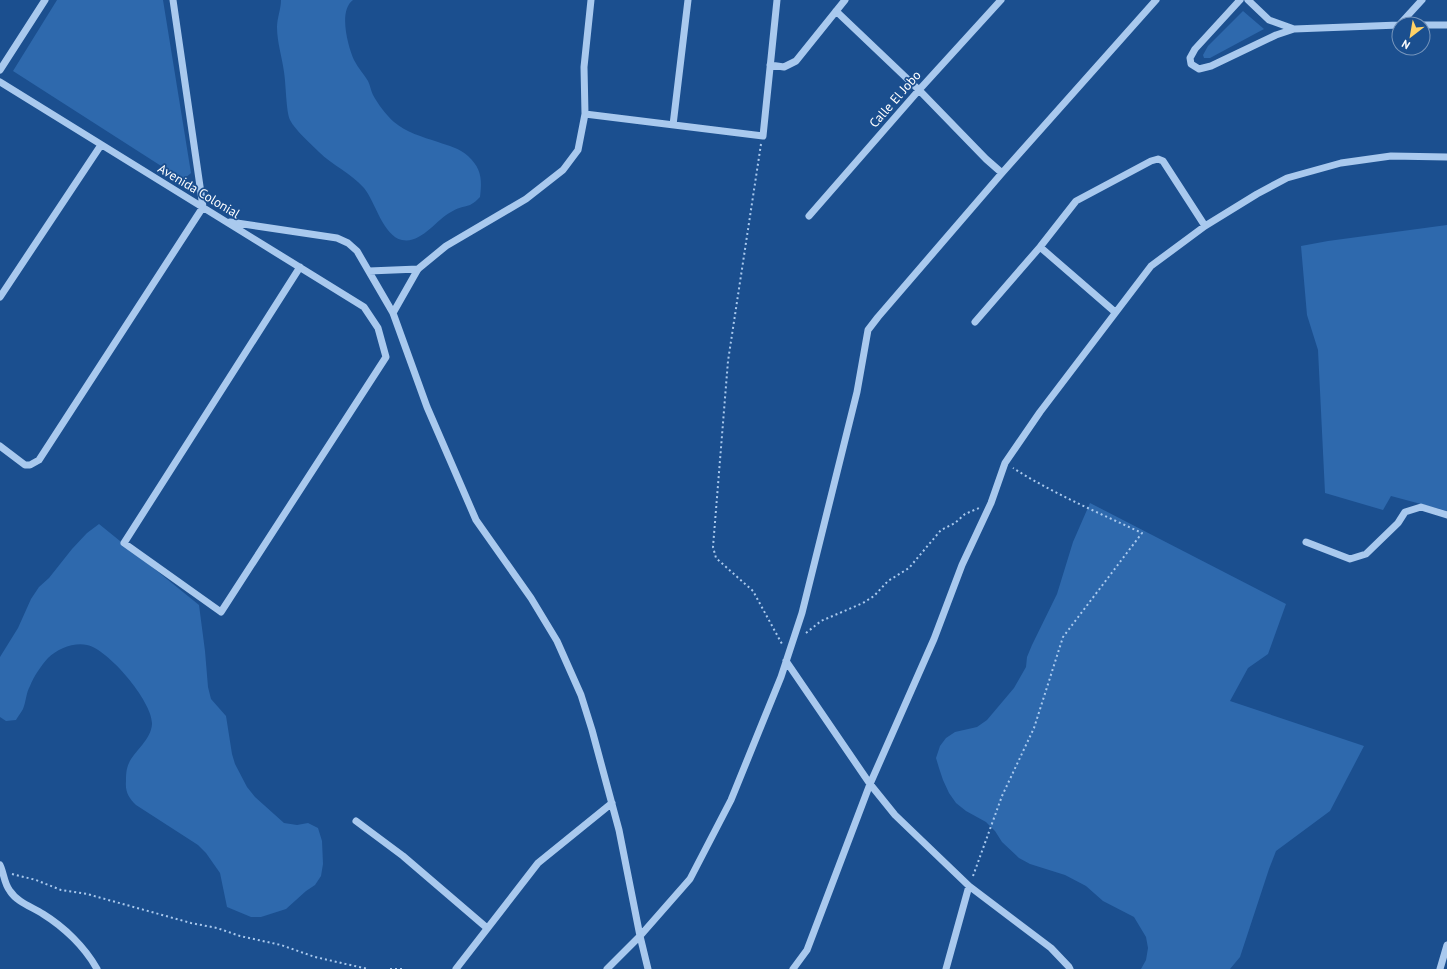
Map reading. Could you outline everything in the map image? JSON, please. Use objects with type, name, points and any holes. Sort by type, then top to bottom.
[{"type":"street","points":[[0,70],[45,0]]},
{"type":"street","points":[[0,446],[25,465],[30,465],[39,460],[203,207],[172,0]]},
{"type":"street","points":[[393,313],[418,269],[446,246],[526,198],[563,170],[578,150],[585,114],[584,67],[591,0]]},
{"type":"street","points":[[673,125],[688,0]]},
{"type":"street","points":[[585,114],[763,136],[777,0]]},
{"type":"street","points":[[836,11],[838,0]]},
{"type":"street","points":[[770,65],[784,67],[796,61],[845,0]]},
{"type":"street","name":"Calle El Jobo","points":[[809,216],[919,90],[1001,0]]},
{"type":"street","points":[[607,969],[640,936],[690,879],[702,858],[730,800],[781,677],[802,613],[857,392],[868,330],[1002,174],[1156,0]]},
{"type":"street","points":[[1240,0],[1194,49],[1190,58],[1191,64],[1199,69],[1211,66],[1276,35],[1294,29],[1391,25]]},
{"type":"street","points":[[1248,0],[1269,20],[1294,29]]},
{"type":"street","points":[[1407,16],[1422,0]]},
{"type":"street","points":[[836,11],[919,90],[1002,174]]},
{"type":"street","points":[[1431,25],[1447,24]]},
{"type":"street","name":"Avenida Colonial","points":[[0,82],[101,145],[203,207],[300,267],[364,307],[378,328],[386,357],[221,612],[124,543],[300,267]]},
{"type":"street","points":[[0,297],[101,145]]},
{"type":"street","points":[[793,969],[807,950],[870,784],[934,639],[962,565],[991,503],[1005,464],[1040,412],[1151,266],[1205,226],[1257,194],[1287,178],[1341,163],[1391,156],[1447,157]]},
{"type":"street","points":[[975,322],[1040,247],[1076,201],[1151,161],[1158,159],[1163,161],[1205,226]]},
{"type":"street","points":[[227,222],[337,238],[348,243],[357,252],[393,313],[427,406],[476,520],[531,598],[554,635],[581,695],[619,830],[648,969]]},
{"type":"street","points":[[1040,247],[1116,312]]},
{"type":"street","points":[[369,271],[418,269]]},
{"type":"street","points":[[1306,542],[1350,559],[1366,554],[1398,523],[1405,512],[1421,507],[1447,515]]},
{"type":"street","points":[[787,657],[870,784],[895,815],[969,886],[1051,948],[1070,969]]},
{"type":"street","points":[[456,969],[538,863],[612,803]]},
{"type":"street","points":[[356,821],[403,856],[487,928]]},
{"type":"street","points":[[0,865],[10,892],[21,902],[43,914],[63,928],[86,953],[97,969]]},
{"type":"street","points":[[946,969],[969,886]]},
{"type":"street","points":[[1440,969],[1447,945]]},
{"type":"path","points":[[763,136],[728,361],[713,547],[716,558],[753,591],[787,657]]},
{"type":"path","points":[[969,886],[1002,796],[1034,728],[1063,637],[1142,533],[1027,478],[1005,464]]},
{"type":"path","points":[[806,633],[821,621],[863,603],[874,596],[888,581],[909,568],[941,530],[955,523],[965,514],[991,503]]},
{"type":"path","points":[[3,872],[36,880],[61,890],[87,894],[191,923],[217,928],[240,936],[281,945],[315,957],[368,969]]},
{"type":"path","points":[[390,969],[403,969]]},
{"type":"shaded area","points":[[57,0],[163,0],[191,173],[183,180],[13,71]]},
{"type":"shaded area","points":[[281,0],[353,0],[348,5],[346,12],[345,20],[347,38],[354,60],[368,81],[377,102],[391,119],[404,129],[454,148],[468,156],[473,161],[480,175],[480,197],[470,205],[451,212],[416,238],[402,240],[395,237],[385,225],[364,188],[319,152],[299,132],[290,120],[277,33]]},
{"type":"shaded area","points":[[1243,11],[1264,29],[1210,58],[1204,58],[1203,55],[1208,46]]},
{"type":"shaded area","points":[[1447,225],[1447,511],[1391,496],[1383,510],[1325,493],[1318,350],[1307,315],[1301,246]]},
{"type":"shaded area","points":[[1090,503],[1286,604],[1268,654],[1248,668],[1230,701],[1364,746],[1330,811],[1276,851],[1240,957],[1230,969],[1141,969],[1146,960],[1148,948],[1146,937],[1134,917],[1103,901],[1086,886],[1065,875],[1030,864],[1019,858],[1002,842],[995,831],[986,822],[966,811],[956,803],[949,793],[939,768],[936,758],[940,746],[946,738],[955,732],[977,727],[987,720],[1014,688],[1026,667],[1027,657],[1057,594],[1073,542]]},
{"type":"shaded area","points":[[99,524],[199,605],[208,687],[211,699],[226,716],[232,754],[235,764],[247,787],[255,797],[284,823],[297,825],[308,823],[318,828],[322,841],[323,864],[321,876],[315,885],[286,909],[261,917],[251,917],[227,907],[220,873],[206,853],[198,845],[136,805],[131,800],[126,788],[128,765],[149,735],[152,724],[150,714],[145,703],[128,678],[106,656],[96,649],[87,645],[77,644],[61,649],[52,655],[38,671],[28,692],[23,709],[16,720],[6,721],[0,717],[0,657],[18,628],[31,599],[39,587],[49,578],[87,533]]}]
